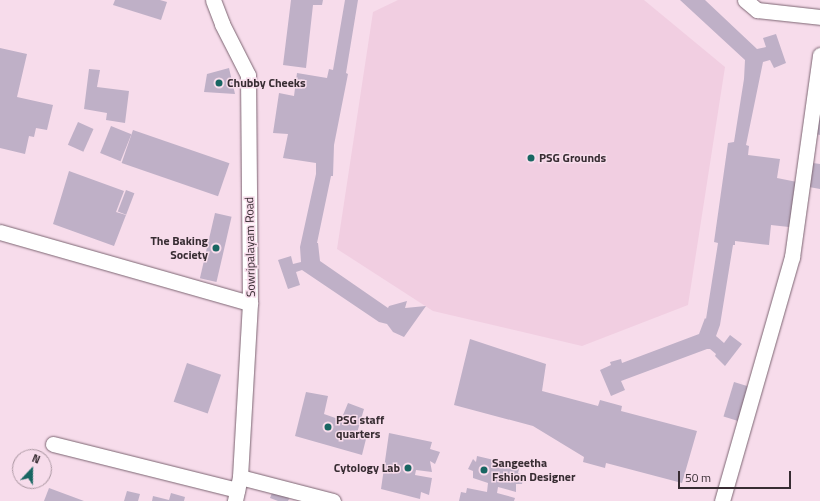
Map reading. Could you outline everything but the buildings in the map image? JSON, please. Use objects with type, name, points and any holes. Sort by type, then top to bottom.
[{"type":"street","name":"Sowripalayam Road","points":[[213,0],[222,24],[248,75],[250,304],[238,489]]},
{"type":"street","points":[[744,0],[757,10],[820,17]]},
{"type":"street","points":[[722,501],[792,257],[820,55]]},
{"type":"street","points":[[0,232],[250,304]]},
{"type":"street","points":[[53,444],[238,489],[333,501]]},
{"type":"shaded area","name":"PSG Grounds","points":[[398,0],[644,0],[725,67],[688,305],[582,346],[433,311],[337,249],[373,12]]},
{"type":"place","name":"Chubby Cheeks","points":[[219,83]]},
{"type":"place","name":"PSG Grounds","points":[[531,158]]},
{"type":"place","name":"The Baking Society","points":[[216,248]]},
{"type":"place","name":"PSG staff quarters","points":[[328,427]]},
{"type":"place","name":"Cytology Lab","points":[[408,468]]},
{"type":"place","name":"Sangeetha Fshion Designer","points":[[484,470]]}]
